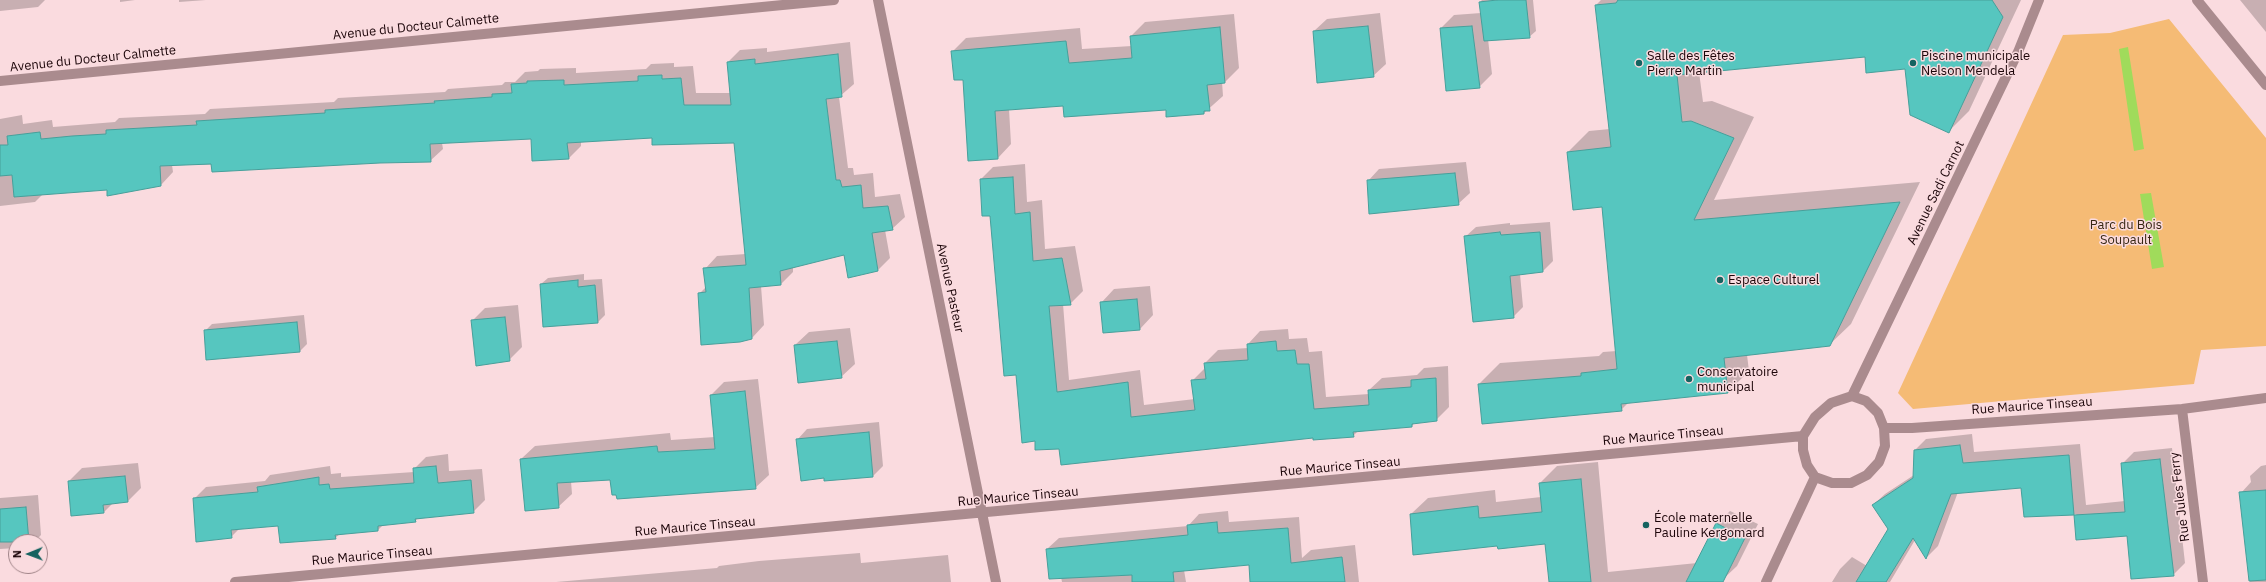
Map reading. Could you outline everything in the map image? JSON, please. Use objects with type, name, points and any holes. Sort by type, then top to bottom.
[{"type":"street","name":"Avenue du Docteur Calmette","points":[[0,81],[834,0]]},
{"type":"street","name":"Avenue Pasteur","points":[[878,0],[996,582]]},
{"type":"street","name":"Avenue Sadi Carnot","points":[[1852,396],[2014,59],[2039,0]]},
{"type":"street","points":[[2197,0],[2266,85]]},
{"type":"street","points":[[1852,396],[1866,401],[1878,413],[1884,428],[1885,446],[1879,462],[1867,476],[1850,483],[1832,483],[1815,477],[1807,465],[1803,450],[1803,436],[1814,417],[1831,403],[1852,396]]},
{"type":"street","name":"Rue Maurice Tinseau","points":[[1884,428],[1912,428],[2182,409],[2266,398]]},
{"type":"street","name":"Rue Jules Ferry","points":[[2182,409],[2203,582]]},
{"type":"street","name":"Rue Maurice Tinseau","points":[[235,582],[983,514],[1803,436]]},
{"type":"street","points":[[1766,582],[1815,477]]},
{"type":"green space","name":"Parc du Bois Soupault","points":[[2169,19],[2266,138],[2266,346],[2201,350],[2194,384],[1913,409],[1898,393],[2063,35],[2110,33]]},
{"type":"shaded area","points":[[2128,47],[2144,149],[2134,151],[2119,49]]},
{"type":"shaded area","points":[[2151,193],[2164,267],[2152,269],[2140,194]]},
{"type":"building","points":[[1497,0],[1526,0],[1530,38],[1484,41],[1479,2]]},
{"type":"building","points":[[1618,0],[1992,0],[2003,17],[1949,133],[1910,115],[1905,69],[1866,73],[1865,57],[1677,75],[1682,122],[1691,121],[1734,138],[1694,220],[1900,202],[1830,346],[1724,358],[1728,393],[1621,404],[1622,411],[1482,424],[1478,384],[1581,376],[1581,373],[1617,369],[1602,207],[1573,210],[1567,152],[1611,147],[1595,5],[1616,3]]},
{"type":"building","points":[[1368,26],[1374,77],[1317,83],[1313,31]]},
{"type":"building","points":[[1472,26],[1480,88],[1446,91],[1440,28]]},
{"type":"building","points":[[1220,27],[1225,83],[1207,85],[1210,111],[1204,111],[1204,114],[1166,117],[1166,110],[1064,117],[1063,106],[995,111],[998,159],[968,161],[963,80],[954,80],[951,51],[1066,41],[1069,63],[1132,58],[1130,36]]},
{"type":"building","points":[[838,54],[842,97],[826,99],[836,180],[840,180],[842,187],[861,185],[863,208],[888,206],[893,230],[872,233],[878,271],[848,278],[844,255],[780,271],[781,285],[749,288],[752,339],[740,342],[701,345],[698,293],[706,292],[703,268],[746,265],[734,143],[652,145],[652,138],[567,143],[569,159],[532,161],[531,139],[430,144],[431,162],[380,163],[212,172],[211,164],[160,166],[161,186],[107,196],[107,190],[14,197],[12,175],[0,176],[0,145],[8,145],[7,136],[40,132],[41,139],[106,134],[106,130],[197,125],[196,121],[325,113],[325,110],[435,103],[434,101],[492,97],[492,94],[512,93],[511,84],[527,83],[527,81],[564,80],[564,85],[638,81],[638,76],[662,75],[662,79],[681,78],[684,105],[731,105],[727,62],[755,59],[755,64]]},
{"type":"building","points":[[1455,173],[1459,205],[1369,214],[1367,180]]},
{"type":"building","points":[[1013,177],[1015,214],[1030,212],[1033,261],[1062,258],[1071,305],[1049,306],[1057,392],[1128,382],[1131,417],[1195,410],[1191,380],[1206,379],[1204,363],[1248,360],[1247,344],[1276,341],[1277,351],[1295,350],[1297,364],[1309,364],[1314,409],[1369,405],[1368,390],[1411,387],[1411,380],[1436,378],[1437,421],[1412,424],[1412,427],[1353,432],[1354,437],[1313,440],[1313,438],[1061,465],[1059,449],[1035,450],[1035,441],[1022,443],[1016,375],[1004,376],[990,216],[982,216],[980,179]]},
{"type":"building","points":[[1500,232],[1501,235],[1540,232],[1543,272],[1510,276],[1514,318],[1473,322],[1464,236]]},
{"type":"building","points":[[578,280],[578,287],[595,285],[598,323],[543,327],[540,284]]},
{"type":"building","points":[[1137,299],[1140,330],[1103,333],[1100,302]]},
{"type":"building","points":[[505,317],[510,361],[476,366],[471,320]]},
{"type":"building","points":[[297,322],[300,352],[206,360],[204,330]]},
{"type":"building","points":[[837,341],[842,378],[798,383],[794,345]]},
{"type":"building","points":[[745,391],[756,489],[617,499],[616,495],[612,495],[610,480],[557,483],[559,508],[525,511],[520,459],[657,446],[658,452],[715,449],[710,395]]},
{"type":"building","points":[[869,432],[873,477],[824,481],[824,478],[801,481],[796,439]]},
{"type":"building","points":[[1960,445],[1963,463],[2069,455],[2074,515],[2024,517],[2021,488],[1951,494],[1926,559],[1913,538],[1886,582],[1856,582],[1888,529],[1872,505],[1913,478],[1914,450]]},
{"type":"building","points":[[2160,459],[2174,576],[2131,579],[2127,536],[2076,540],[2074,515],[2125,512],[2121,463]]},
{"type":"building","points":[[436,466],[438,483],[471,480],[474,513],[415,519],[416,522],[378,526],[378,531],[335,535],[336,539],[280,543],[278,526],[231,530],[232,538],[196,542],[193,498],[258,492],[257,487],[319,477],[319,485],[329,484],[330,489],[414,483],[413,468]]},
{"type":"building","points":[[125,476],[128,502],[103,505],[104,513],[71,516],[68,481]]},
{"type":"building","points":[[1581,479],[1591,582],[1549,582],[1545,544],[1498,549],[1497,546],[1413,555],[1410,514],[1478,506],[1479,518],[1542,512],[1539,483]]},
{"type":"building","points":[[2266,490],[2266,580],[2249,581],[2239,492]]},
{"type":"building","points":[[26,507],[28,534],[8,534],[8,542],[0,542],[0,509]]},
{"type":"building","points":[[1217,522],[1218,533],[1288,528],[1291,563],[1342,557],[1345,582],[1250,582],[1249,565],[1173,572],[1174,582],[1132,582],[1132,575],[1049,579],[1046,549],[1188,535],[1187,525]]},
{"type":"building","points":[[1716,523],[1745,538],[1723,582],[1686,582]]},
{"type":"place","name":"Salle des Fêtes Pierre Martin","points":[[1639,63]]},
{"type":"place","name":"Piscine municipale Nelson Mendela","points":[[1913,63]]},
{"type":"place","name":"Espace Culturel","points":[[1720,280]]},
{"type":"place","name":"Conservatoire municipal","points":[[1689,379]]},
{"type":"place","name":"École maternelle Pauline Kergomard","points":[[1646,525]]}]
